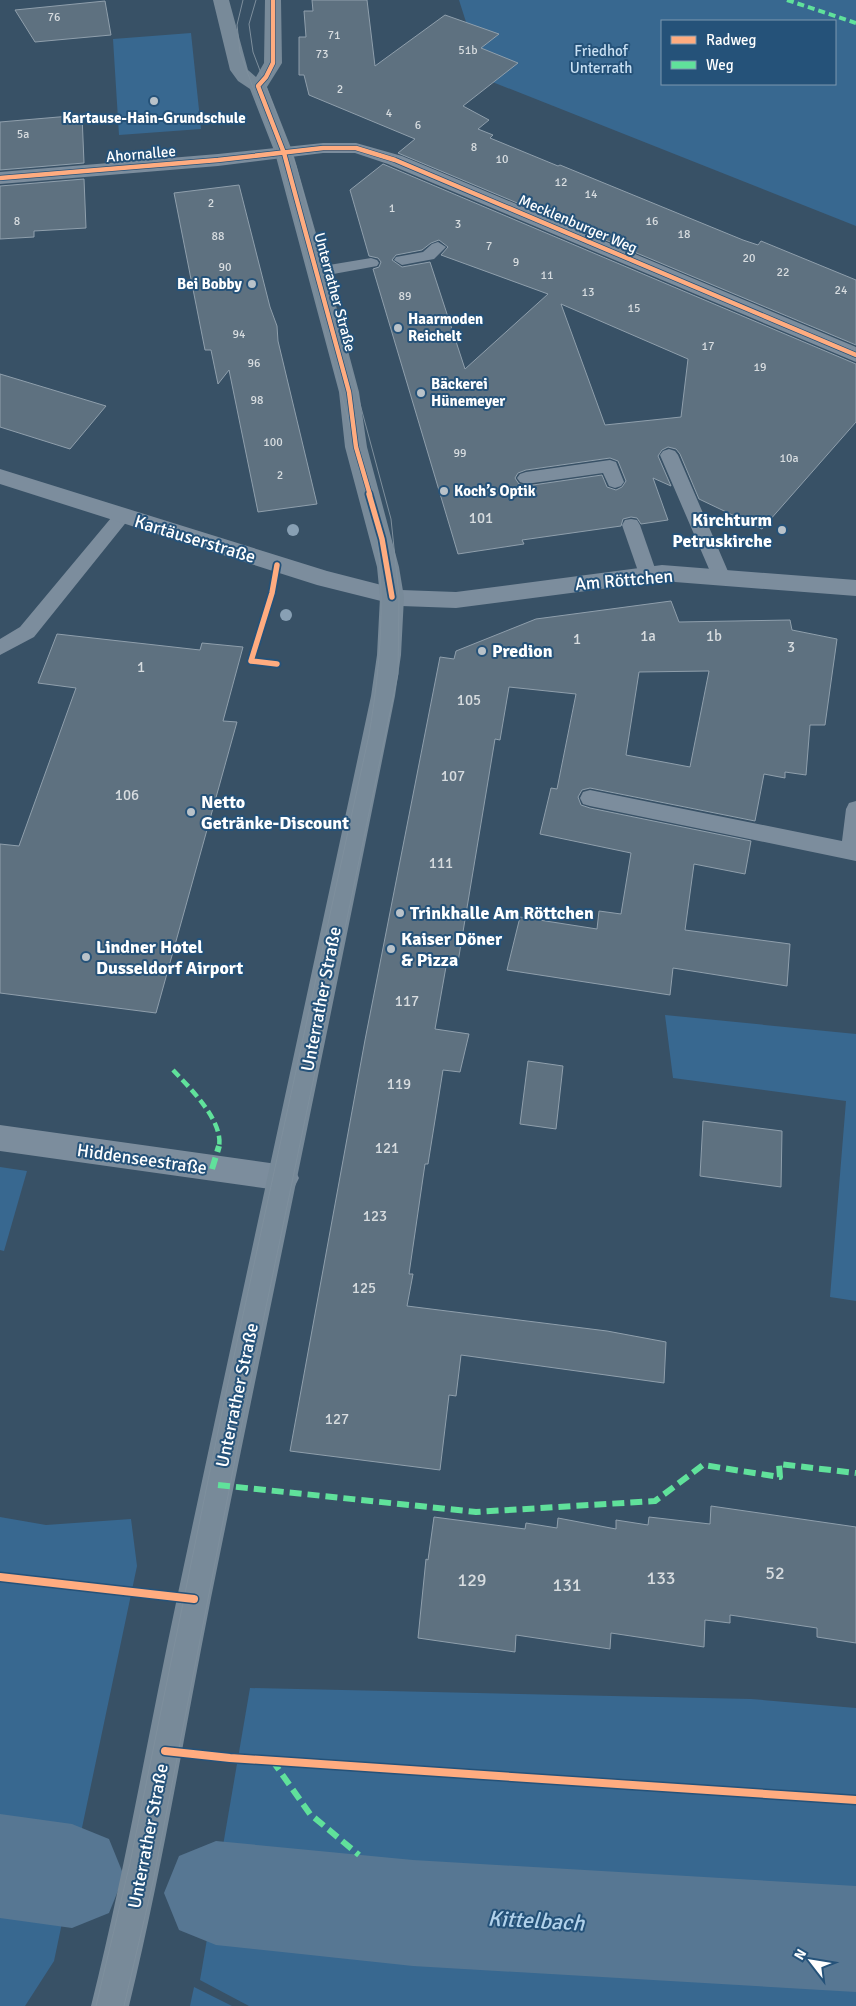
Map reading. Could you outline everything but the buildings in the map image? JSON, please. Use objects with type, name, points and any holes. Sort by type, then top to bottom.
[{"type":"main road","points":[[221,0],[239,70],[244,78],[258,86],[266,77],[272,63],[273,0]]},
{"type":"main road","name":"Unterrather Straße","points":[[110,2006],[127,1938],[194,1598],[284,1178],[383,696],[389,655],[392,597],[384,548],[356,447],[349,392],[284,153],[258,86]]},
{"type":"street","name":"Mecklenburger Weg","points":[[284,153],[323,148],[356,148],[395,160],[856,355]]},
{"type":"street","name":"Ahornallee","points":[[0,178],[284,153]]},
{"type":"street","name":"Kartäuserstraße","points":[[0,476],[325,579],[392,597]]},
{"type":"street","name":"Am Röttchen","points":[[392,597],[456,600],[648,574],[721,576],[856,588]]},
{"type":"street","name":"Hiddenseestraße","points":[[0,1138],[284,1178]]},
{"type":"lane","points":[[402,260],[428,256],[438,247]]},
{"type":"lane","points":[[317,272],[371,263]]},
{"type":"lane","points":[[669,455],[721,576]]},
{"type":"lane","points":[[526,478],[610,466],[615,482]]},
{"type":"lane","points":[[0,648],[27,632],[122,516]]},
{"type":"lane","points":[[631,525],[648,574]]},
{"type":"lane","points":[[590,798],[854,851],[856,810]]},
{"type":"green space","name":"Friedhof Unterrath","points":[[459,0],[856,0],[856,226],[422,54],[466,22]]},
{"type":"green space","points":[[191,33],[201,129],[119,135],[113,39]]},
{"type":"green space","points":[[665,1015],[856,1034],[856,1301],[830,1297],[846,1101],[673,1078]]},
{"type":"green space","points":[[0,1167],[27,1171],[4,1251],[0,1250]]},
{"type":"green space","points":[[0,1517],[46,1525],[131,1519],[137,1566],[54,1961],[25,2006],[0,2006]]},
{"type":"green space","points":[[250,1688],[751,1699],[856,1708],[856,2006],[249,2006],[200,1980]]},
{"type":"green space","points":[[194,1987],[232,2006],[190,2006]]},
{"type":"waterway","name":"Kittelbach","points":[[0,1866],[72,1876]]},
{"type":"waterway","name":"Kittelbach","points":[[216,1893],[413,1913],[856,1939]]},
{"type":"tram line","points":[[96,2006],[130,1863],[223,1407],[369,735],[377,682],[381,629],[380,576],[375,522],[282,167],[240,52],[237,25],[243,0]]},
{"type":"tram line","points":[[124,2006],[153,1882],[246,1403],[398,674],[399,596],[391,519],[296,166],[253,52],[249,24],[256,0]]},
{"type":"marked path","points":[[787,0],[856,23]]},
{"type":"marked path","points":[[173,1070],[202,1104],[219,1133],[220,1142],[212,1169]]},
{"type":"marked path","points":[[218,1485],[476,1512],[655,1501],[703,1465],[780,1477],[779,1464],[856,1473]]},
{"type":"marked path","points":[[272,1760],[310,1814],[359,1855]]},
{"type":"cycle path","points":[[273,0],[273,63],[266,77],[258,86],[284,153],[349,392],[356,447],[382,539],[392,597]]},
{"type":"cycle path","points":[[0,178],[218,160],[323,148],[356,148],[395,160],[856,355]]},
{"type":"cycle path","points":[[277,565],[272,593],[251,661],[277,664]]},
{"type":"cycle path","points":[[0,1577],[194,1599]]},
{"type":"cycle path","points":[[165,1751],[230,1758],[856,1800]]},
{"type":"place","name":"Kartause-Hain-Grundschule","points":[[154,101]]},
{"type":"place","name":"Bei Bobby","points":[[252,284]]},
{"type":"place","name":"Haarmoden Reichelt","points":[[398,328]]},
{"type":"place","name":"Bäckerei Hünemeyer","points":[[421,393]]},
{"type":"place","name":"Koch’s Optik","points":[[444,491]]},
{"type":"place","name":"Kirchturm Petruskirche","points":[[782,530]]},
{"type":"place","name":"Predion","points":[[482,651]]},
{"type":"place","name":"Netto Getränke-Discount","points":[[191,812]]},
{"type":"place","name":"Trinkhalle Am Röttchen","points":[[400,913]]},
{"type":"place","name":"Kaiser Döner & Pizza","points":[[391,949]]},
{"type":"place","name":"Lindner Hotel Dusseldorf Airport","points":[[86,957]]}]
